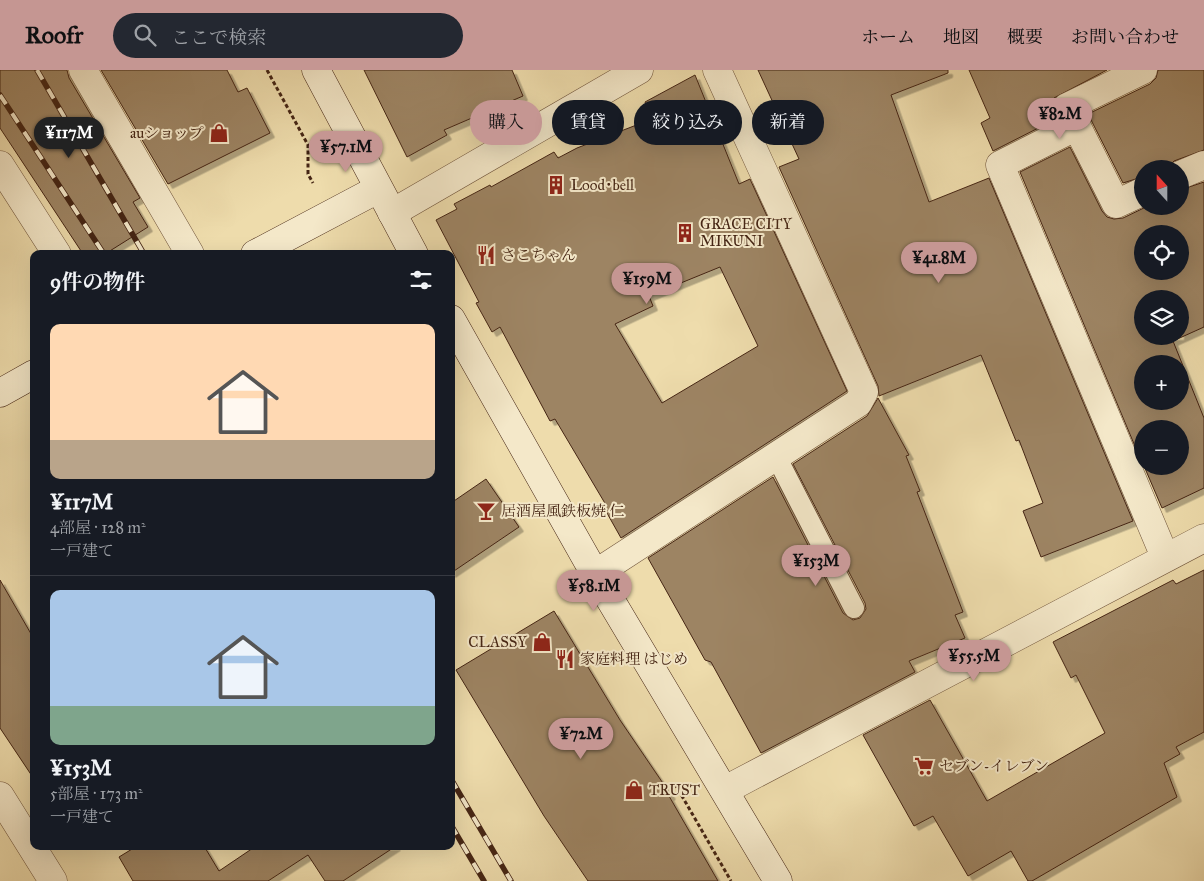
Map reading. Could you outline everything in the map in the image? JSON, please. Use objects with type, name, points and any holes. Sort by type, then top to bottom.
[{"type":"street","points":[[83,70],[188,250]]},
{"type":"street","points":[[316,70],[412,250]]},
{"type":"street","points":[[392,213],[639,70]]},
{"type":"street","points":[[595,574],[858,403],[864,392],[717,70]]},
{"type":"street","points":[[1134,196],[1116,204],[1067,107],[1143,70]]},
{"type":"street","points":[[1077,126],[1000,165],[1165,557]]},
{"type":"street","points":[[1189,171],[1204,164]]},
{"type":"street","points":[[0,165],[54,250]]},
{"type":"street","points":[[263,250],[378,189]]},
{"type":"street","points":[[455,326],[595,574],[778,881]]},
{"type":"street","points":[[0,393],[30,376]]},
{"type":"street","points":[[725,790],[1204,538]]},
{"type":"street","points":[[0,796],[30,844]]},
{"type":"street","points":[[34,850],[53,881]]},
{"type":"lane","points":[[776,456],[854,608]]},
{"type":"path","points":[[267,70],[308,145],[308,174],[313,183]]},
{"type":"building","points":[[0,70],[67,70],[69,78],[140,198],[133,202],[148,227],[111,250],[80,250],[0,128]]},
{"type":"building","points":[[101,70],[227,70],[238,92],[247,88],[270,133],[168,184]]},
{"type":"building","points":[[364,70],[512,70],[523,96],[514,100],[470,100],[470,119],[444,130],[447,135],[407,157]]},
{"type":"building","points":[[758,70],[948,70],[948,73],[891,95],[929,202],[989,178],[1133,521],[1041,557],[1023,511],[1043,503],[1019,440],[1016,441],[981,355],[879,396],[878,386],[779,167],[799,159],[793,145],[824,145],[824,100],[772,100]]},
{"type":"building","points":[[969,70],[1107,70],[1054,98],[1051,107],[1056,119],[993,151],[981,123],[990,118]]},
{"type":"building","points":[[1158,70],[1204,70],[1204,150],[1177,160],[1134,160],[1134,180],[1123,183],[1088,114],[1150,84],[1156,78]]},
{"type":"building","points":[[695,75],[705,100],[649,100]]},
{"type":"building","points":[[634,126],[634,145],[723,145],[739,184],[750,179],[847,391],[621,538],[603,506],[606,505],[555,419],[550,421],[500,327],[492,332],[476,303],[479,302],[455,256],[455,250],[452,250],[436,220],[457,209],[454,204],[490,185],[491,187],[554,152],[558,158],[585,145],[624,145],[624,130]],"holes":[[[720,267],[758,346],[662,403],[615,324],[653,306],[649,296]]]},
{"type":"building","points":[[1070,147],[1102,211],[1107,217],[1114,219],[1123,218],[1134,213],[1134,215],[1189,215],[1189,187],[1204,182],[1204,327],[1189,334],[1189,290],[1134,290],[1134,345],[1175,345],[1179,355],[1134,355],[1134,410],[1189,410],[1189,381],[1204,418],[1204,488],[1162,508],[1148,475],[1189,475],[1189,420],[1134,420],[1134,444],[1020,172]]},
{"type":"building","points":[[878,398],[909,455],[906,456],[920,491],[917,492],[963,612],[955,615],[965,638],[909,661],[915,672],[761,753],[711,662],[705,660],[648,558],[773,477],[843,613],[853,620],[860,618],[866,609],[865,603],[793,464],[867,416]]},
{"type":"building","points":[[486,479],[519,527],[455,570],[455,500]]},
{"type":"building","points":[[1204,570],[1204,732],[1176,747],[1180,754],[1164,763],[1177,797],[1032,881],[1028,881],[1011,851],[968,876],[933,816],[914,826],[863,735],[930,700],[987,801],[1105,733],[1076,675],[1071,678],[1053,642],[1173,580],[1176,584]]},
{"type":"building","points":[[0,580],[30,632],[30,773],[0,728]]},
{"type":"building","points":[[554,611],[620,720],[671,795],[669,796],[718,881],[588,881],[544,816],[456,670]]},
{"type":"building","points":[[130,850],[206,850],[219,871],[250,850],[390,850],[343,881],[325,881],[308,855],[268,881],[133,881],[119,857]]},
{"type":"railway","points":[[37,70],[142,250]]},
{"type":"railway","points":[[0,95],[101,250]]},
{"type":"railway","points":[[455,786],[511,881]]},
{"type":"railway","points":[[455,832],[484,881]]},
{"type":"place","name":"auショップ","points":[[219,133]]},
{"type":"place","name":"Lood･bell","points":[[556,185]]},
{"type":"place","name":"GRACE CITY MIKUNI","points":[[685,233]]},
{"type":"place","name":"さこちゃん","points":[[486,255]]},
{"type":"place","name":"居酒屋風鉄板焼 仁","points":[[486,511]]},
{"type":"place","name":"CLASSY","points":[[542,642]]},
{"type":"place","name":"家庭料理 はじめ","points":[[565,659]]},
{"type":"place","name":"セブン-イレブン","points":[[924,766]]},
{"type":"place","name":"TRUST","points":[[634,790]]}]
